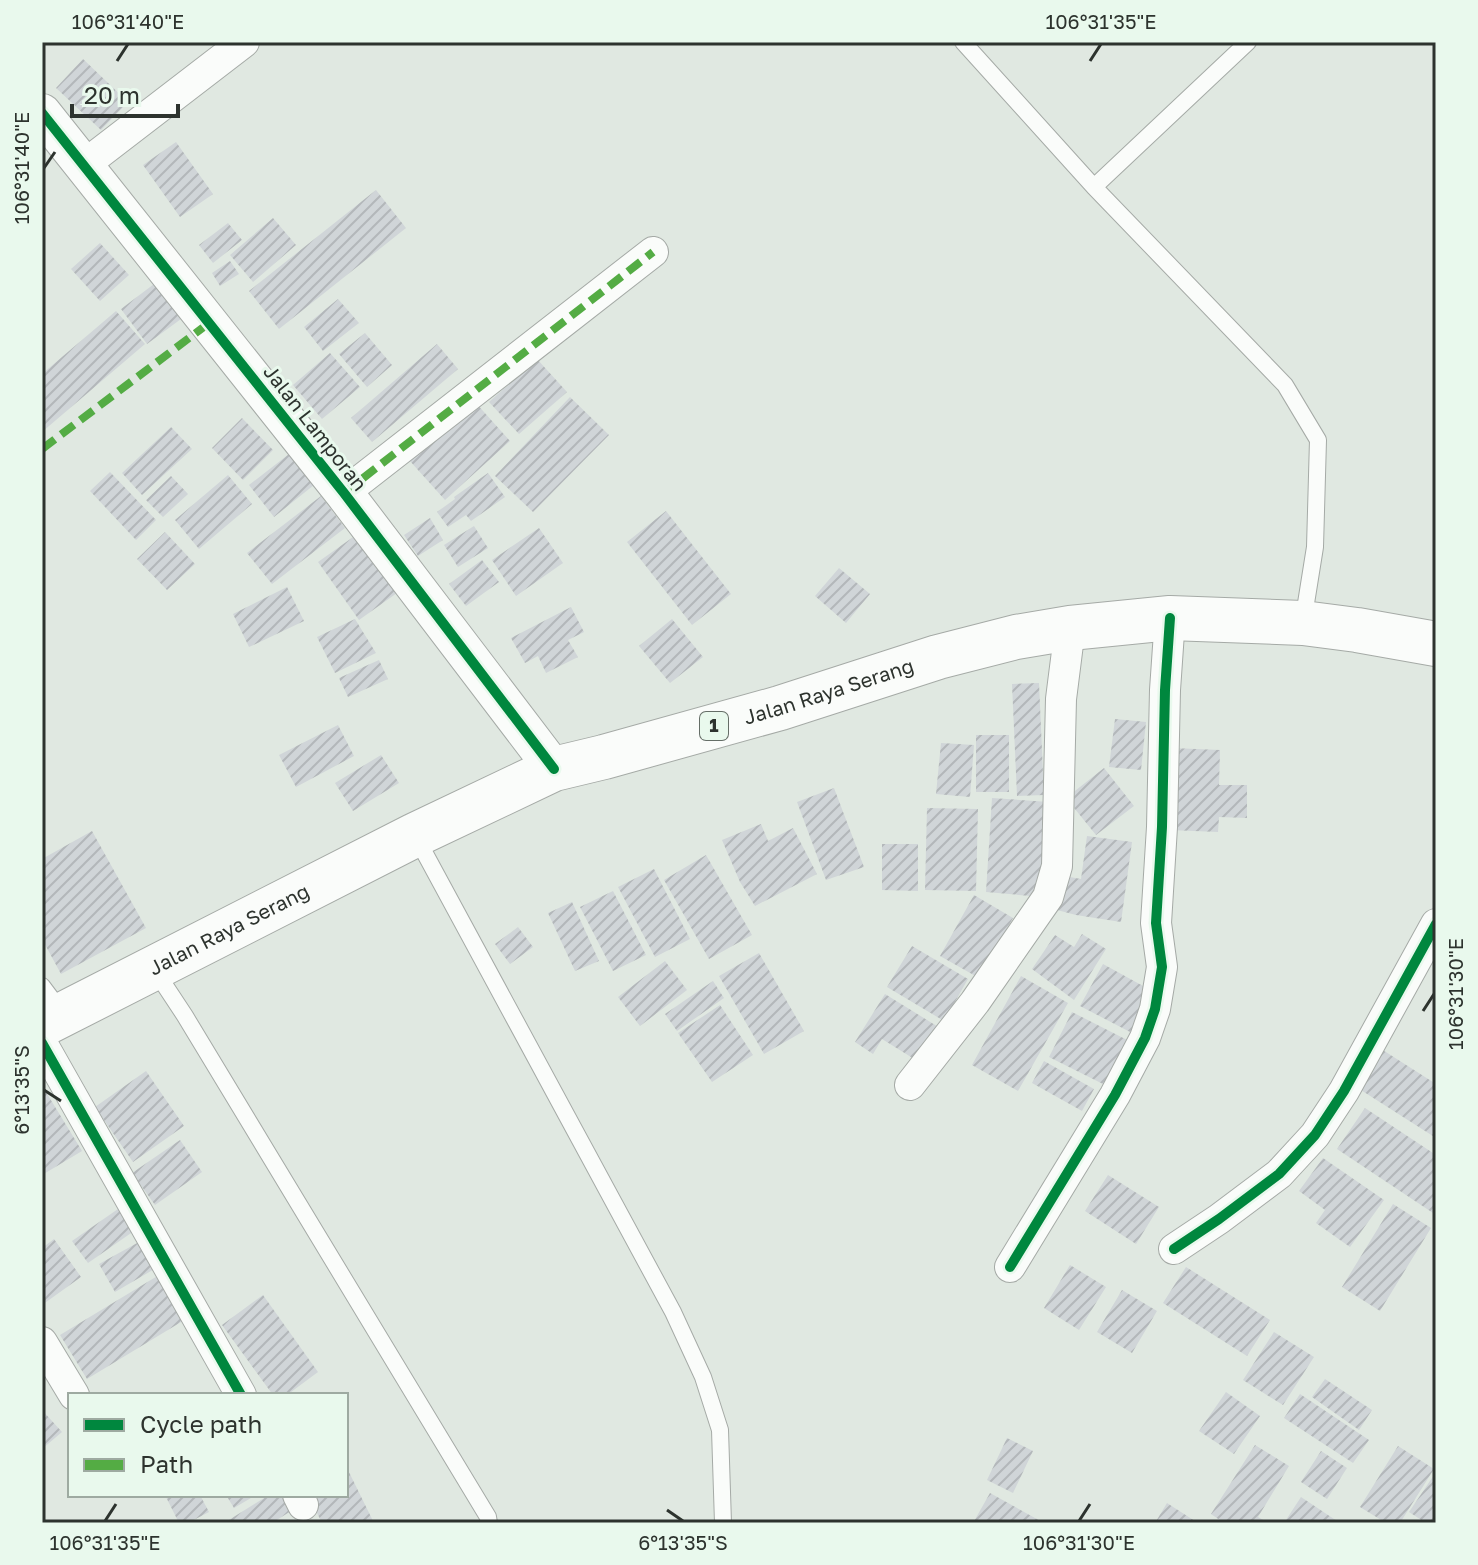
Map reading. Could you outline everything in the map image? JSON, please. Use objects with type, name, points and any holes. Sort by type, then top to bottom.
[{"type":"highway","name":"Jalan Raya Serang","points":[[47,1017],[154,968],[415,835],[554,769],[780,708],[938,657],[1016,637],[1170,618],[1303,623],[1436,644]]},
{"type":"street","points":[[84,165],[244,42]]},
{"type":"street","name":"Jalan Lamporan","points":[[42,113],[344,493],[554,769]]},
{"type":"street","points":[[344,493],[653,252]]},
{"type":"street","points":[[1010,1267],[1115,1095],[1145,1038],[1155,1009],[1162,967],[1156,923],[1170,618]]},
{"type":"street","points":[[910,1085],[975,1002],[1048,897],[1057,866],[1061,699],[1070,628]]},
{"type":"street","points":[[1174,1249],[1279,1174],[1315,1135],[1344,1091],[1436,924]]},
{"type":"street","points":[[47,1017],[240,1393]]},
{"type":"street","points":[[42,1342],[73,1393]]},
{"type":"lane","points":[[963,42],[1094,187],[1285,385],[1318,440],[1315,547],[1303,623]]},
{"type":"lane","points":[[1094,187],[1248,42]]},
{"type":"lane","points":[[415,835],[658,1285],[703,1377],[720,1430],[723,1523]]},
{"type":"lane","points":[[154,968],[489,1523]]},
{"type":"building","points":[[83,59],[128,102],[101,130],[56,88]]},
{"type":"building","points":[[176,142],[213,194],[180,217],[143,165]]},
{"type":"building","points":[[376,190],[406,228],[279,329],[249,291]]},
{"type":"building","points":[[273,218],[296,245],[253,282],[230,255]]},
{"type":"building","points":[[228,223],[242,240],[213,263],[199,245]]},
{"type":"building","points":[[100,243],[129,275],[100,301],[71,269]]},
{"type":"building","points":[[230,261],[239,274],[220,286],[212,273]]},
{"type":"building","points":[[154,284],[181,319],[147,344],[121,309]]},
{"type":"building","points":[[338,299],[359,323],[323,351],[304,327]]},
{"type":"building","points":[[116,311],[145,344],[42,432],[42,374]]},
{"type":"building","points":[[365,333],[392,365],[367,387],[339,354]]},
{"type":"building","points":[[437,344],[458,369],[372,442],[351,418]]},
{"type":"building","points":[[330,353],[360,387],[322,419],[293,385]]},
{"type":"building","points":[[537,359],[567,392],[519,434],[489,402]]},
{"type":"building","points":[[570,397],[609,435],[533,512],[495,476]]},
{"type":"building","points":[[475,402],[510,441],[445,500],[409,460]]},
{"type":"building","points":[[242,418],[273,450],[243,480],[212,448]]},
{"type":"building","points":[[171,427],[192,449],[142,495],[122,473]]},
{"type":"building","points":[[289,454],[314,485],[274,517],[249,485]]},
{"type":"building","points":[[110,472],[156,520],[136,540],[90,491]]},
{"type":"building","points":[[488,473],[505,497],[471,521],[466,515],[448,527],[437,512]]},
{"type":"building","points":[[228,475],[252,504],[199,549],[175,520]]},
{"type":"building","points":[[171,476],[188,494],[163,517],[146,500]]},
{"type":"building","points":[[321,496],[345,528],[272,584],[247,553]]},
{"type":"building","points":[[666,511],[731,594],[692,625],[627,542]]},
{"type":"building","points":[[430,518],[443,540],[418,556],[404,535]]},
{"type":"building","points":[[474,526],[488,548],[458,567],[444,545]]},
{"type":"building","points":[[539,528],[563,563],[516,596],[492,560]]},
{"type":"building","points":[[165,532],[195,564],[167,590],[137,559]]},
{"type":"building","points":[[356,535],[397,593],[359,620],[318,562]]},
{"type":"building","points":[[482,560],[499,582],[466,606],[449,584]]},
{"type":"building","points":[[839,568],[870,594],[846,623],[815,596]]},
{"type":"building","points":[[287,587],[304,621],[249,647],[233,614]]},
{"type":"building","points":[[571,607],[584,632],[568,640],[578,657],[546,673],[538,656],[525,663],[511,638]]},
{"type":"building","points":[[355,619],[376,653],[335,673],[317,637]]},
{"type":"building","points":[[672,619],[703,657],[670,683],[639,646]]},
{"type":"building","points":[[379,660],[388,679],[348,697],[339,678]]},
{"type":"building","points":[[1039,683],[1044,795],[1017,796],[1012,684]]},
{"type":"building","points":[[1115,719],[1146,722],[1141,770],[1109,767]]},
{"type":"building","points":[[338,725],[354,756],[296,787],[279,755]]},
{"type":"building","points":[[976,735],[1009,735],[1009,792],[976,792]]},
{"type":"building","points":[[941,743],[974,745],[970,797],[936,794]]},
{"type":"building","points":[[1172,748],[1220,750],[1219,785],[1247,785],[1247,818],[1219,817],[1218,832],[1170,830]]},
{"type":"building","points":[[381,755],[399,783],[353,811],[335,783]]},
{"type":"building","points":[[1104,768],[1134,806],[1096,835],[1066,798]]},
{"type":"building","points":[[834,788],[864,867],[826,880],[797,802]]},
{"type":"building","points":[[992,798],[1049,802],[1042,897],[986,892]]},
{"type":"building","points":[[927,808],[978,809],[976,891],[925,890]]},
{"type":"building","points":[[761,824],[768,841],[793,828],[817,874],[755,906],[740,882],[722,840]]},
{"type":"building","points":[[92,831],[146,928],[61,974],[42,939],[42,859]]},
{"type":"building","points":[[1087,836],[1132,842],[1121,922],[1057,910],[1064,876],[1081,879]]},
{"type":"building","points":[[882,844],[918,844],[918,891],[882,890]]},
{"type":"building","points":[[706,855],[752,935],[709,959],[664,880]]},
{"type":"building","points":[[654,869],[690,939],[655,957],[618,887]]},
{"type":"building","points":[[613,891],[646,955],[613,971],[580,907]]},
{"type":"building","points":[[974,895],[1013,918],[979,978],[940,956]]},
{"type":"building","points":[[572,902],[599,961],[575,971],[548,913]]},
{"type":"building","points":[[518,927],[533,947],[510,964],[495,944]]},
{"type":"building","points":[[1082,934],[1106,949],[1074,1000],[1032,969],[1055,935],[1074,947]]},
{"type":"building","points":[[912,946],[968,979],[944,1021],[887,987]]},
{"type":"building","points":[[759,953],[804,1031],[764,1054],[719,976]]},
{"type":"building","points":[[665,961],[687,990],[640,1026],[618,997]]},
{"type":"building","points":[[1103,964],[1154,992],[1132,1033],[1080,1006]]},
{"type":"building","points":[[1021,976],[1068,1003],[1018,1091],[972,1065]]},
{"type":"building","points":[[713,981],[724,998],[677,1031],[665,1014]]},
{"type":"building","points":[[885,994],[940,1028],[919,1062],[882,1039],[873,1054],[855,1042]]},
{"type":"building","points":[[720,1005],[753,1055],[712,1082],[678,1033]]},
{"type":"building","points":[[1072,1012],[1135,1044],[1113,1089],[1049,1057]]},
{"type":"building","points":[[1378,1047],[1436,1084],[1436,1138],[1353,1085]]},
{"type":"building","points":[[1044,1061],[1094,1089],[1082,1111],[1032,1083]]},
{"type":"building","points":[[146,1071],[184,1126],[133,1162],[95,1107]]},
{"type":"building","points":[[46,1092],[82,1151],[42,1175],[42,1095]]},
{"type":"building","points":[[1365,1108],[1436,1155],[1436,1215],[1337,1149]]},
{"type":"building","points":[[180,1140],[202,1172],[155,1205],[132,1173]]},
{"type":"building","points":[[1323,1158],[1384,1200],[1350,1247],[1316,1223],[1325,1210],[1299,1191]]},
{"type":"building","points":[[1108,1175],[1159,1207],[1136,1244],[1085,1211]]},
{"type":"building","points":[[1393,1204],[1431,1228],[1380,1311],[1342,1287]]},
{"type":"building","points":[[118,1209],[134,1231],[88,1263],[72,1241]]},
{"type":"building","points":[[148,1237],[163,1264],[115,1292],[99,1264]]},
{"type":"building","points":[[54,1239],[81,1277],[42,1305],[42,1248]]},
{"type":"building","points":[[1070,1265],[1106,1287],[1079,1330],[1044,1308]]},
{"type":"building","points":[[1186,1267],[1270,1320],[1247,1356],[1163,1303]]},
{"type":"building","points":[[164,1272],[191,1316],[87,1379],[60,1335]]},
{"type":"building","points":[[1122,1290],[1157,1311],[1132,1353],[1097,1332]]},
{"type":"building","points":[[263,1295],[318,1372],[290,1393],[272,1393],[222,1325]]},
{"type":"building","points":[[1274,1332],[1314,1357],[1283,1405],[1243,1380]]},
{"type":"building","points":[[1325,1379],[1372,1410],[1359,1430],[1312,1397]]},
{"type":"building","points":[[1226,1392],[1260,1416],[1234,1454],[1199,1431]]},
{"type":"building","points":[[1300,1394],[1369,1440],[1353,1463],[1284,1418]]},
{"type":"building","points":[[42,1410],[62,1432],[42,1449]]},
{"type":"building","points":[[1007,1438],[1033,1451],[1013,1493],[987,1480]]},
{"type":"building","points":[[1255,1445],[1289,1466],[1258,1517],[1264,1523],[1224,1523],[1211,1514]]},
{"type":"building","points":[[1398,1446],[1434,1469],[1400,1523],[1386,1523],[1360,1507]]},
{"type":"building","points":[[1321,1451],[1347,1468],[1327,1499],[1301,1482]]},
{"type":"building","points":[[348,1470],[374,1523],[322,1523],[309,1497],[348,1497]]},
{"type":"building","points":[[1436,1472],[1436,1523],[1426,1523],[1409,1512]]},
{"type":"building","points":[[990,1493],[1044,1523],[973,1523]]},
{"type":"building","points":[[166,1497],[201,1497],[209,1512],[188,1523],[179,1523]]},
{"type":"building","points":[[227,1497],[253,1497],[234,1508]]},
{"type":"building","points":[[266,1497],[282,1497],[291,1511],[272,1523],[224,1523]]},
{"type":"building","points":[[1301,1497],[1340,1523],[1284,1523]]},
{"type":"building","points":[[1167,1503],[1198,1523],[1155,1523]]},
{"type":"marked path","points":[[344,493],[653,252]]},
{"type":"marked path","points":[[42,449],[209,323]]},
{"type":"cycle path","points":[[42,113],[344,493],[554,769]]},
{"type":"cycle path","points":[[1010,1267],[1115,1095],[1145,1038],[1155,1009],[1162,967],[1156,923],[1170,618]]},
{"type":"cycle path","points":[[1174,1249],[1279,1174],[1315,1135],[1344,1091],[1436,924]]},
{"type":"cycle path","points":[[42,1043],[240,1393]]}]
